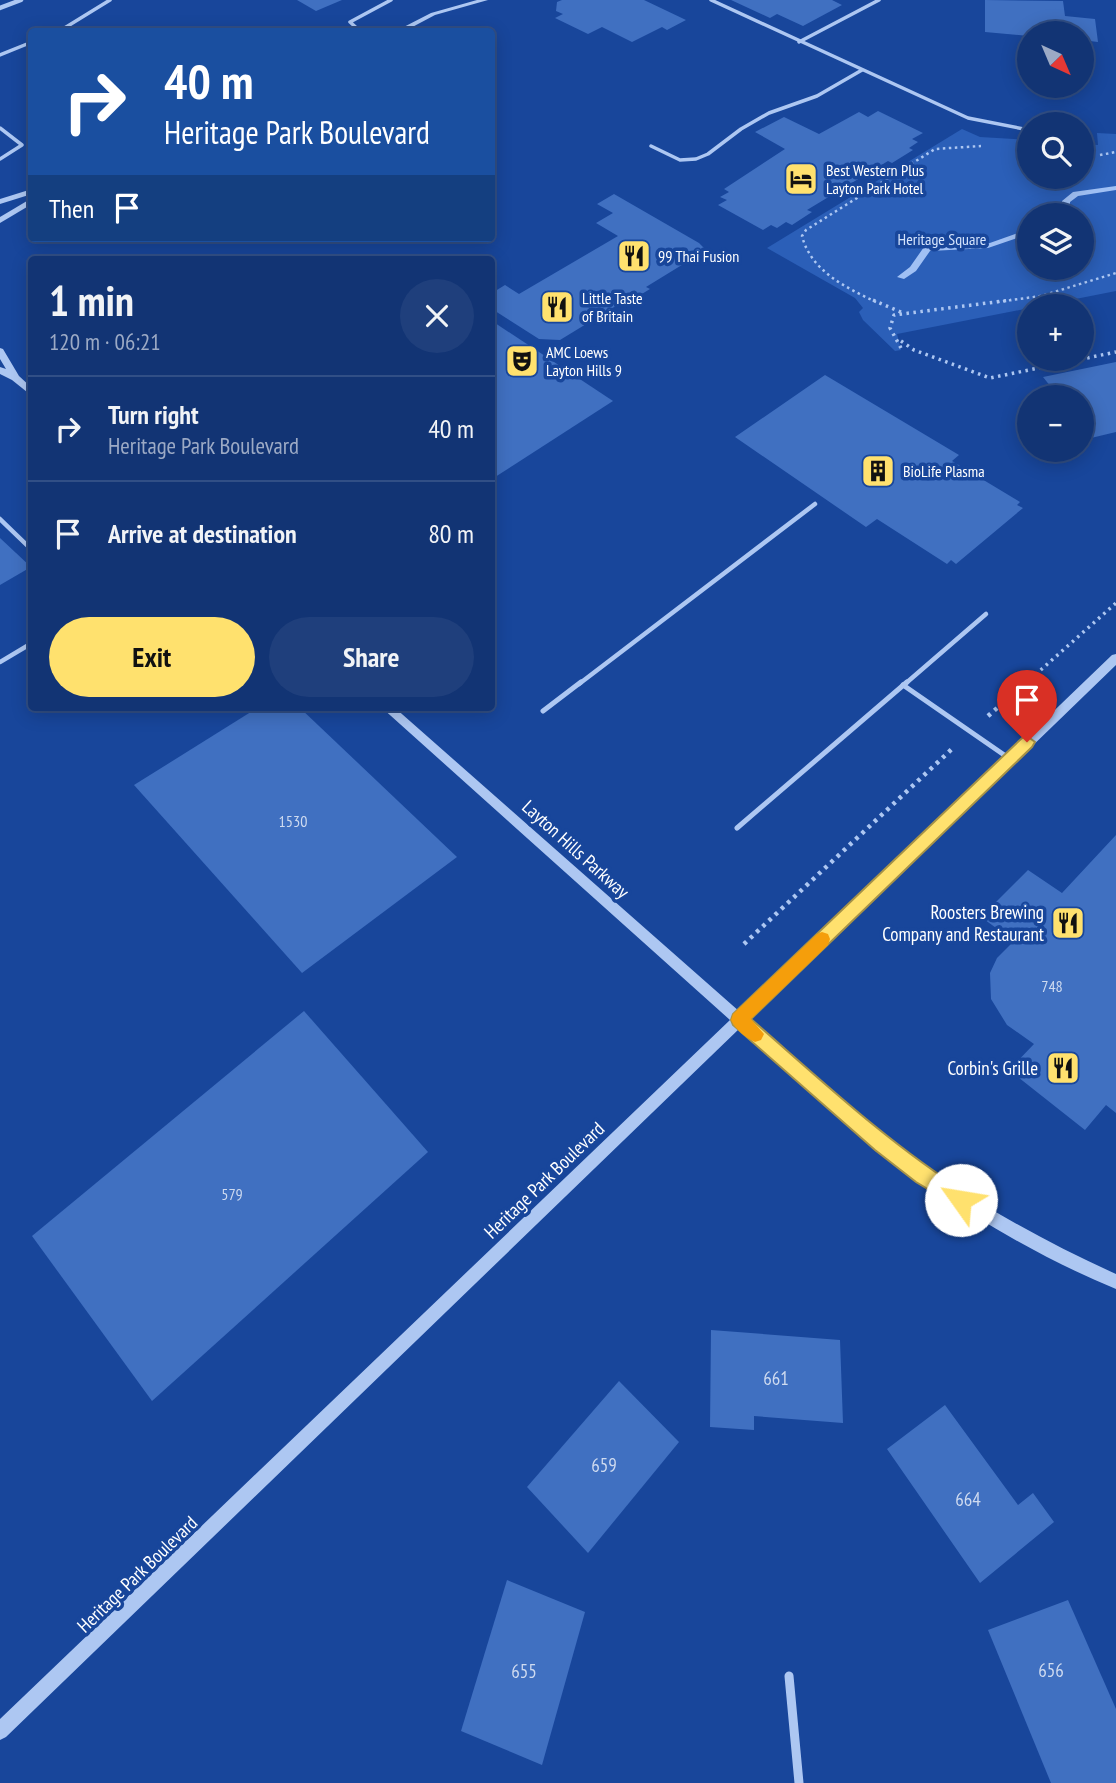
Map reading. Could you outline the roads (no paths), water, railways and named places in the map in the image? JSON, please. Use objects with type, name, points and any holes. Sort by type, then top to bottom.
[{"type":"street","points":[[0,8],[20,0]]},
{"type":"street","points":[[405,28],[460,0]]},
{"type":"street","points":[[433,14],[485,0]]},
{"type":"street","points":[[0,202],[28,192]]},
{"type":"street","points":[[0,221],[28,203]]},
{"type":"street","points":[[0,351],[15,378]]},
{"type":"street","points":[[0,370],[28,389]]},
{"type":"street","name":"Heritage Park Boulevard","points":[[0,1731],[1116,658]]},
{"type":"street","name":"Layton Hills Parkway","points":[[391,711],[849,1118],[922,1175],[1018,1236],[1116,1282]]},
{"type":"street","points":[[789,1676],[799,1783]]},
{"type":"lane","points":[[67,28],[110,0]]},
{"type":"lane","points":[[357,28],[350,22],[391,0]]},
{"type":"lane","points":[[711,0],[968,118],[1017,128]]},
{"type":"lane","points":[[799,42],[879,0]]},
{"type":"lane","points":[[0,55],[28,44]]},
{"type":"lane","points":[[651,146],[680,160],[696,159],[720,147],[741,129],[769,113],[817,96],[862,70]]},
{"type":"lane","points":[[0,128],[22,145],[0,159]]},
{"type":"lane","points":[[543,711],[815,504]]},
{"type":"lane","points":[[0,519],[28,546]]},
{"type":"lane","points":[[737,828],[986,614]]},
{"type":"lane","points":[[1,659],[28,645]]},
{"type":"lane","points":[[903,685],[1010,759]]},
{"type":"waterway","points":[[1066,203],[1076,194],[1116,188]]},
{"type":"waterway","points":[[901,277],[913,269],[927,249],[988,246],[1017,235]]},
{"type":"place","name":"Best Western Plus Layton Park Hotel","points":[[801,179]]},
{"type":"place","name":"99 Thai Fusion","points":[[634,256]]},
{"type":"place","name":"Little Taste of Britain","points":[[557,307]]},
{"type":"place","name":"AMC Loews Layton Hills 9","points":[[522,361]]},
{"type":"place","name":"BioLife Plasma","points":[[878,471]]},
{"type":"place","name":"Roosters Brewing Company and Restaurant","points":[[1068,923]]},
{"type":"place","name":"Corbin's Grille","points":[[1063,1068]]},
{"type":"park label","name":"Heritage Square","points":[[942,239]]}]
